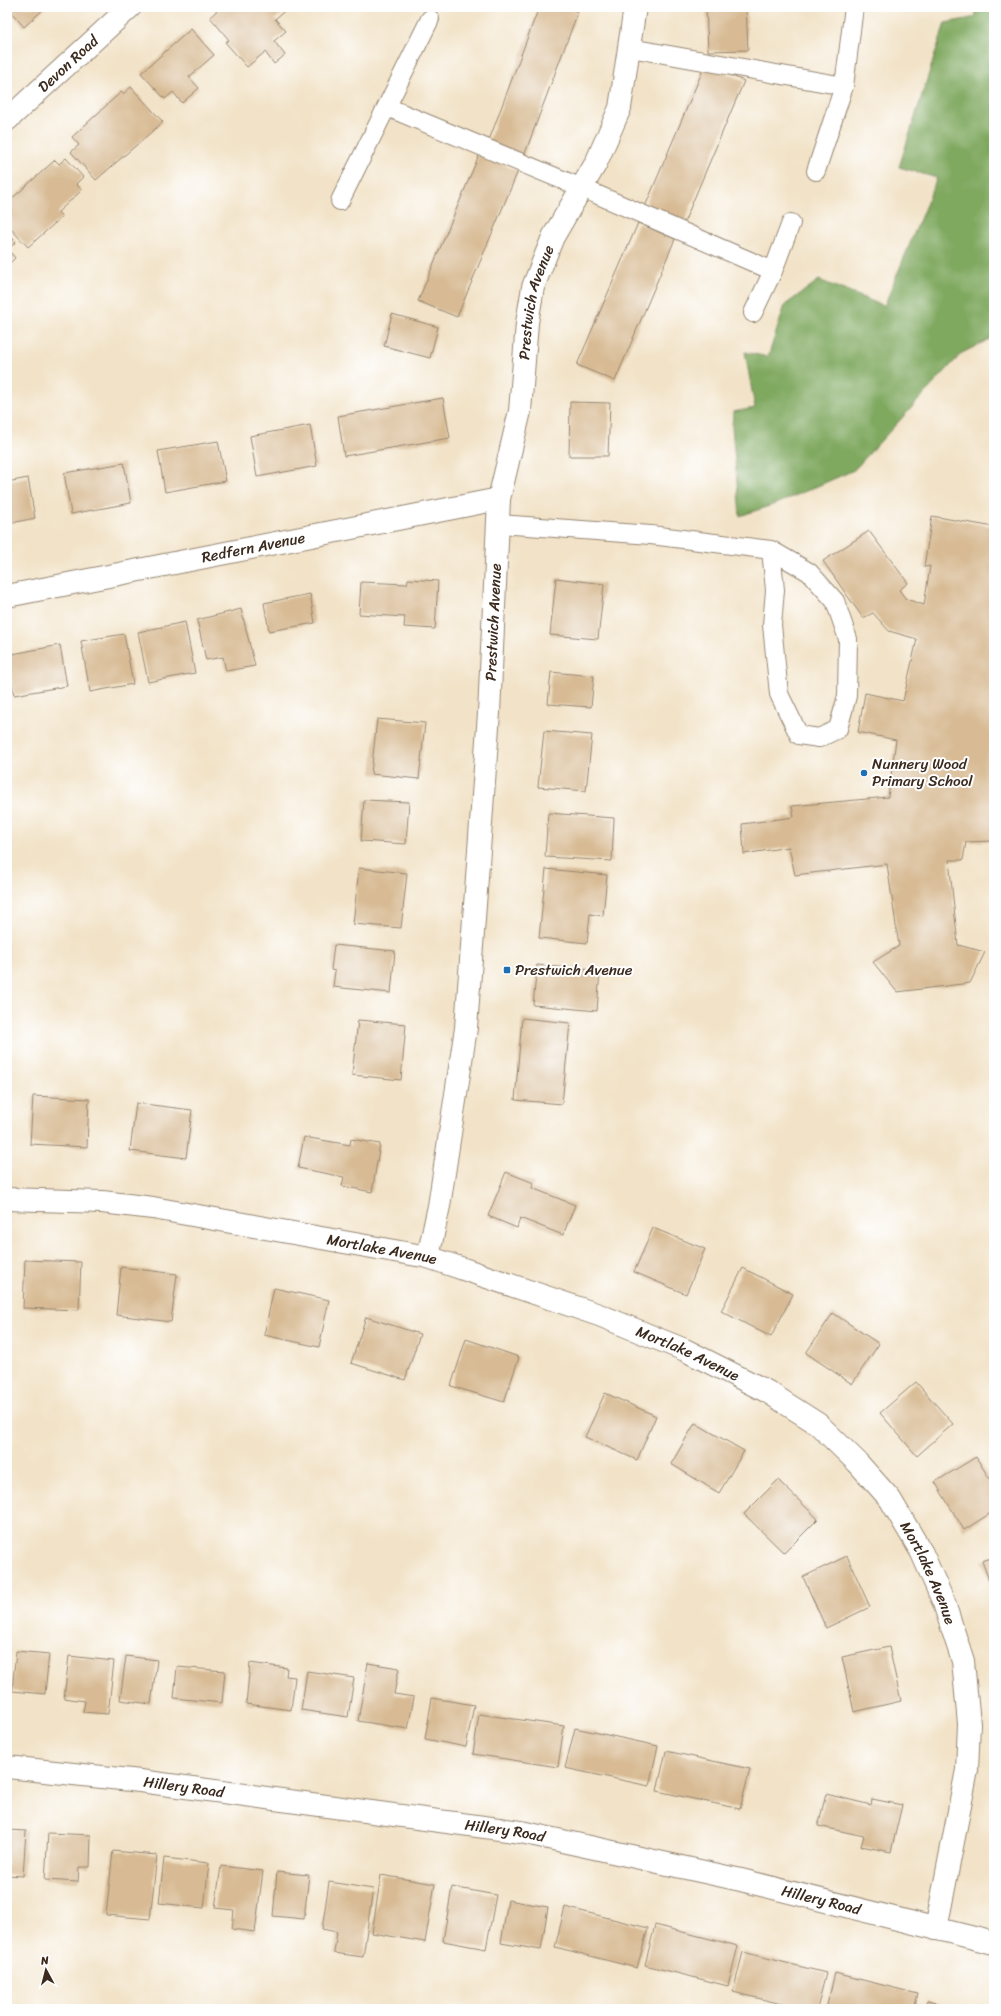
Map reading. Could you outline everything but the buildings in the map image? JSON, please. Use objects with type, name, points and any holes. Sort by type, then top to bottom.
[{"type":"street","name":"Devon Road","points":[[7,120],[130,7]]},
{"type":"street","name":"Prestwich Avenue","points":[[428,1258],[439,1206],[466,1028],[489,721],[499,499],[520,411],[527,323],[533,287],[553,237],[596,163],[620,108],[636,7]]},
{"type":"street","name":"Redfern Avenue","points":[[7,596],[499,499]]},
{"type":"street","name":"Mortlake Avenue","points":[[7,1199],[102,1202],[153,1208],[428,1258],[599,1315],[685,1350],[768,1392],[818,1424],[857,1462],[890,1499],[922,1553],[944,1603],[963,1661],[969,1724],[967,1770],[936,1929]]},
{"type":"street","name":"Hillery Road","points":[[7,1767],[140,1781],[521,1832],[742,1880],[994,1943]]},
{"type":"lane","points":[[816,171],[844,86],[854,7]]},
{"type":"lane","points":[[340,201],[430,19]]},
{"type":"lane","points":[[630,48],[844,86]]},
{"type":"lane","points":[[387,107],[582,188],[774,271]]},
{"type":"lane","points":[[754,313],[774,271],[791,223]]},
{"type":"lane","points":[[499,524],[651,535],[771,550],[809,572],[835,601],[848,639],[847,696],[838,729],[819,738],[799,735],[779,694],[772,625],[775,590],[771,550]]},
{"type":"green space","points":[[975,7],[994,7],[994,337],[962,353],[854,470],[781,502],[740,516],[732,427],[733,412],[755,408],[745,352],[768,357],[785,305],[819,280],[884,306],[937,178],[899,167],[945,23],[976,17]]},
{"type":"place","name":"Nunnery Wood Primary School","points":[[864,773]]},
{"type":"place","name":"Prestwich Avenue","points":[[507,970]]}]
